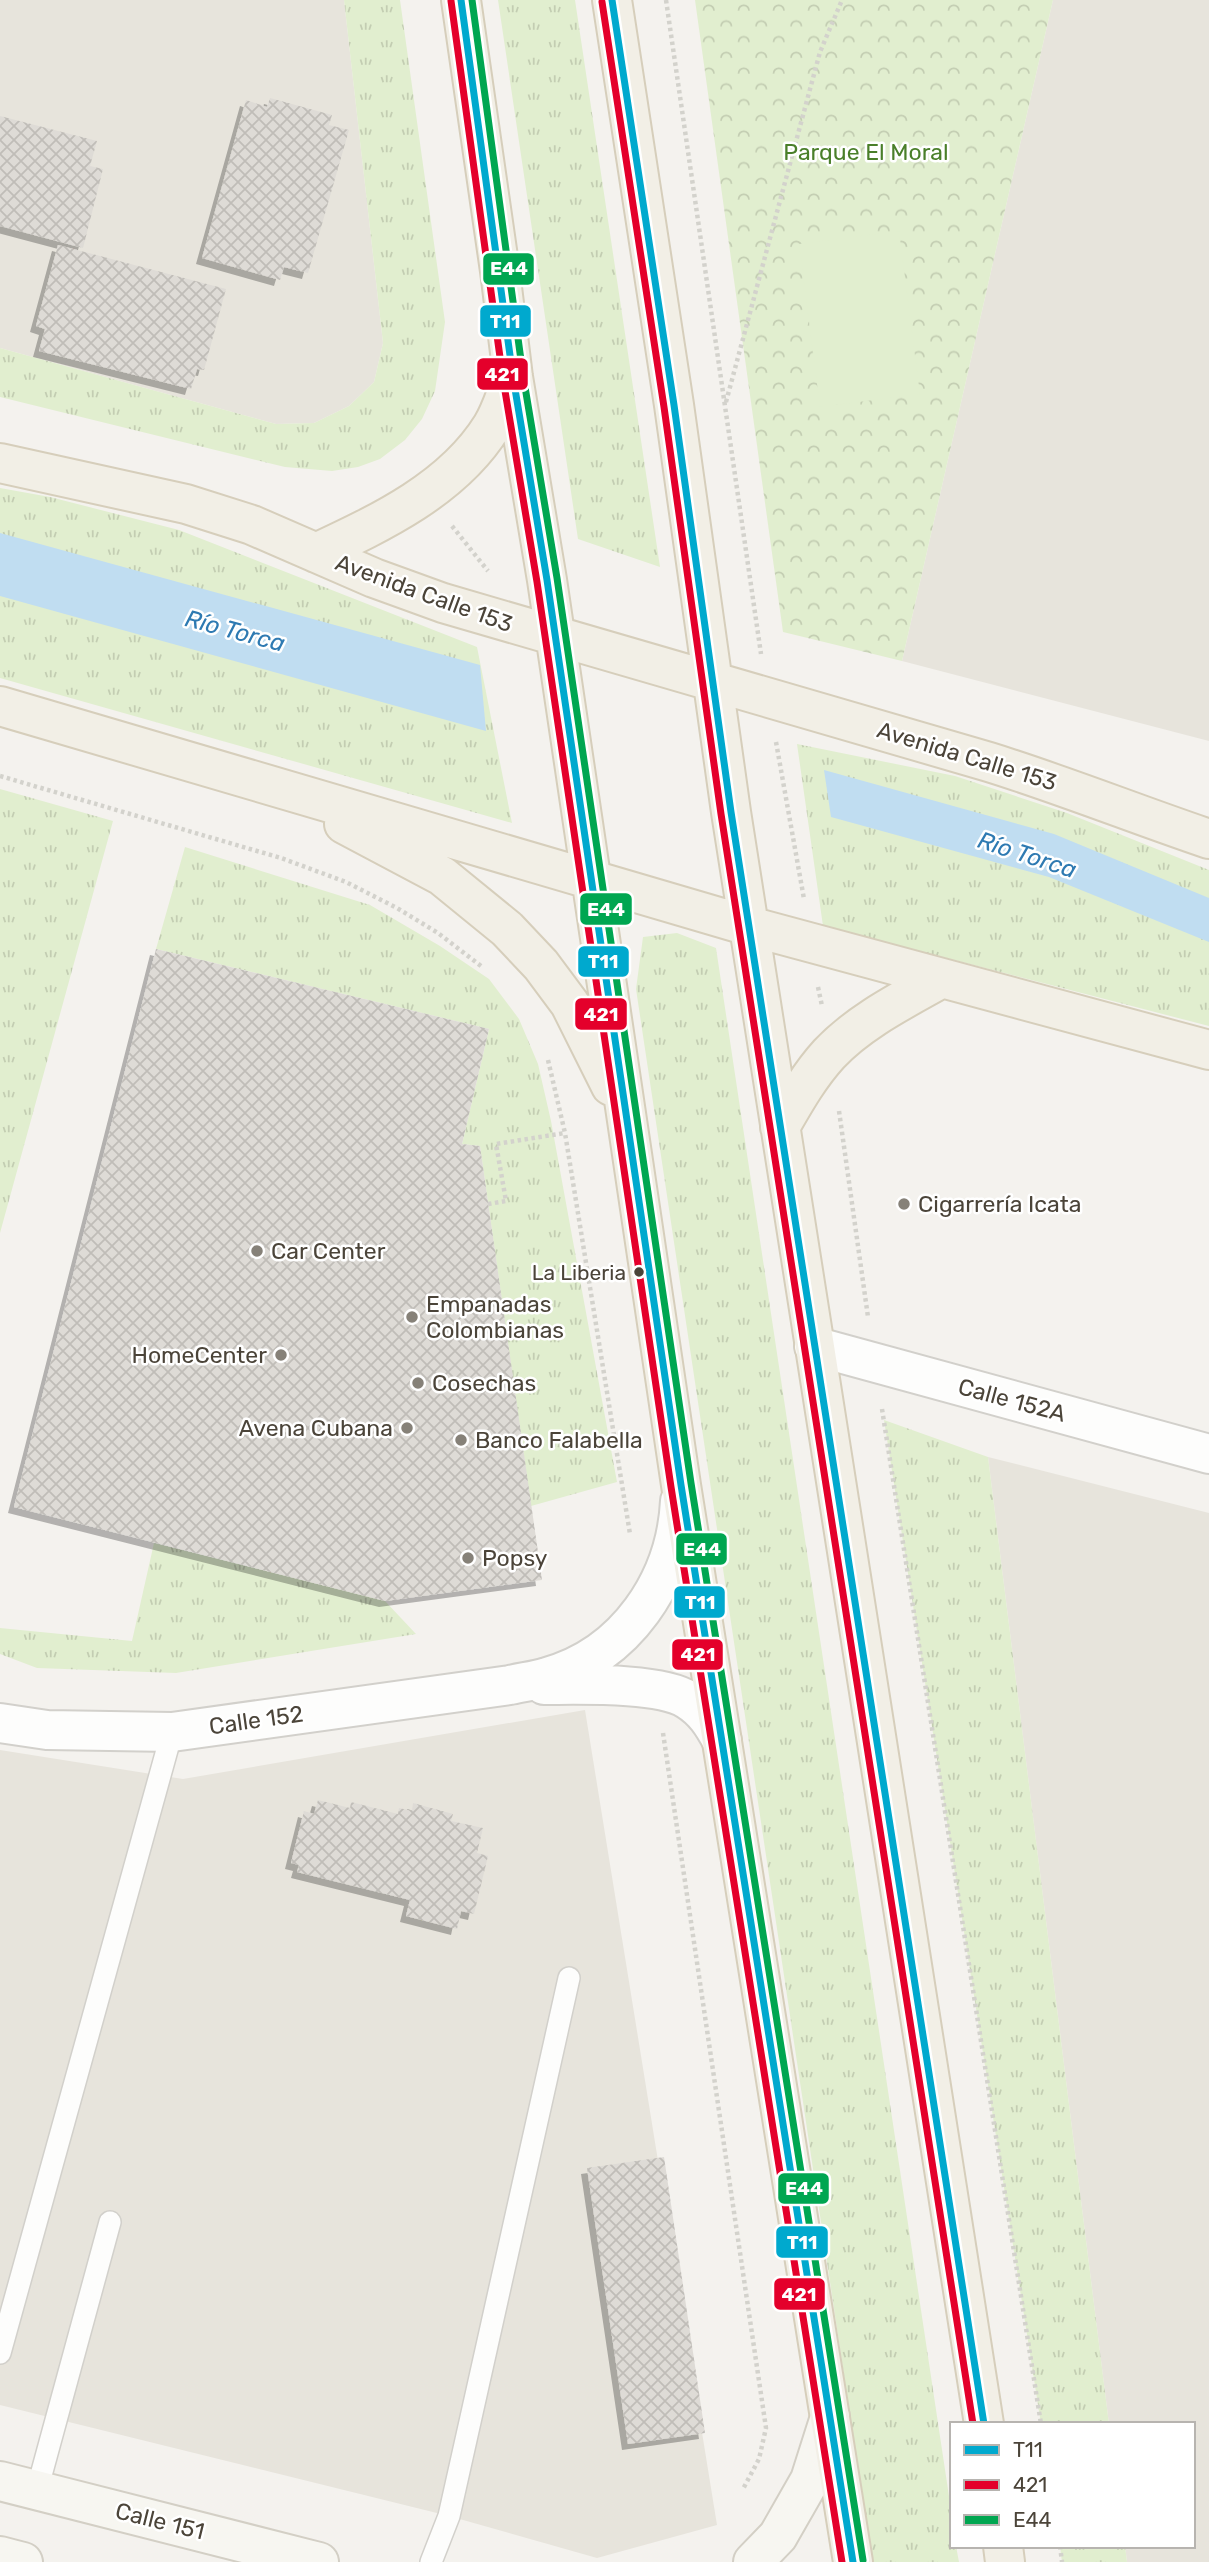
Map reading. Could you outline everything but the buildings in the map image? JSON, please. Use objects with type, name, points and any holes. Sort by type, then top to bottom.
[{"type":"main road","points":[[461,0],[513,377],[561,675],[681,1485],[853,2562]]},
{"type":"main road","points":[[612,0],[674,405],[731,812],[984,2422]]},
{"type":"main road","points":[[316,553],[416,501],[445,477],[472,452],[492,425],[513,377]]},
{"type":"main road","name":"Avenida Calle 153","points":[[0,463],[186,504],[252,525],[374,578],[443,603],[1051,781],[1209,839]]},
{"type":"main road","points":[[0,706],[749,926],[1209,1051]]},
{"type":"main road","points":[[255,779],[442,876],[507,929],[541,965],[570,1004],[628,1121]]},
{"type":"main road","points":[[780,1127],[804,1085],[829,1053],[861,1026],[942,978]]},
{"type":"street","name":"Calle 152A","points":[[814,1346],[1209,1454]]},
{"type":"street","name":"Calle 152","points":[[0,1723],[47,1730],[172,1732],[510,1685],[548,1677],[584,1661],[616,1640],[642,1611],[666,1573],[678,1530],[681,1485]]},
{"type":"street","name":"Calle 152","points":[[510,1685],[601,1685],[671,1693],[686,1699],[701,1710],[722,1741]]},
{"type":"street","points":[[753,2562],[778,2536],[810,2480],[830,2417]]},
{"type":"street","name":"Calle 151","points":[[0,2481],[319,2562]]},
{"type":"street","points":[[0,2556],[23,2562]]},
{"type":"lane","points":[[0,2353],[172,1732]]},
{"type":"lane","points":[[431,2562],[449,2516],[569,1978]]},
{"type":"lane","points":[[37,2490],[110,2221]]},
{"type":"path","points":[[666,0],[768,698],[829,1053],[874,1362],[1041,2422]]},
{"type":"path","points":[[725,404],[820,52],[842,0]]},
{"type":"path","points":[[449,523],[488,572]]},
{"type":"path","points":[[0,776],[281,858],[346,882],[439,933],[481,966]]},
{"type":"path","points":[[488,1204],[506,1201],[496,1144],[565,1133]]},
{"type":"shaded area","points":[[0,0],[344,0],[383,343],[374,382],[349,406],[314,423],[276,424],[0,348]]},
{"type":"shaded area","points":[[1053,0],[1209,0],[1209,741],[902,661]]},
{"type":"shaded area","points":[[988,1457],[1209,1513],[1209,2562],[1127,2562],[1125,2548],[1195,2548],[1195,2422],[1109,2422]]},
{"type":"shaded area","points":[[585,1710],[717,2525],[597,2558],[449,2516],[0,2405],[0,1750],[183,1779]]},
{"type":"green space","points":[[344,0],[400,0],[445,322],[435,391],[422,419],[405,440],[380,459],[358,467],[332,471],[285,467],[0,397],[0,348],[276,424],[314,423],[349,406],[374,382],[383,343]]},
{"type":"green space","points":[[498,0],[575,0],[660,567],[578,539]]},
{"type":"green space","name":"Parque El Moral","points":[[695,0],[1053,0],[902,661],[783,632]]},
{"type":"green space","points":[[899,231],[920,394],[820,407],[799,244]]},
{"type":"green space","points":[[0,488],[50,497],[179,530],[477,647],[512,823],[0,678]]},
{"type":"green space","points":[[797,744],[955,776],[1067,813],[1209,870],[1209,1026],[823,926]]},
{"type":"green space","points":[[0,789],[113,821],[0,1233]]},
{"type":"green space","points":[[185,847],[370,905],[440,946],[489,979],[519,1019],[538,1064],[551,1121],[617,1482],[531,1506],[480,1146],[462,1144],[489,1029],[156,949]]},
{"type":"green space","points":[[677,933],[716,948],[950,2503],[950,2548],[956,2548],[959,2562],[872,2562],[636,989],[643,937]]},
{"type":"green space","points":[[884,1420],[988,1457],[1109,2422],[1041,2422]]},
{"type":"green space","points":[[154,1543],[385,1601],[416,1634],[176,1673],[37,1668],[0,1654],[0,1628],[132,1641]]},
{"type":"green space","points":[[1060,2548],[1125,2548],[1127,2562],[1062,2562]]},
{"type":"water","name":"Río Torca","points":[[0,533],[480,665],[486,731],[0,596]]},
{"type":"water","name":"Río Torca","points":[[824,770],[1054,834],[1209,898],[1209,942],[1049,877],[831,817]]},
{"type":"transit line","name":"T11","points":[[461,0],[513,377],[547,580],[681,1485],[853,2562]]},
{"type":"transit line","name":"E44","points":[[472,0],[523,375],[557,578],[691,1483],[863,2560]]},
{"type":"transit line","name":"T11","points":[[612,0],[674,405],[731,812],[984,2422]]},
{"type":"transit line","name":"421","points":[[451,1],[503,379],[537,582],[671,1487],[842,2562]]},
{"type":"transit line","name":"421","points":[[602,2],[664,407],[721,814],[973,2422]]},
{"type":"place","name":"Cigarrería Icata","points":[[904,1204]]},
{"type":"place","name":"Car Center","points":[[257,1251]]},
{"type":"place","name":"La Liberia","points":[[639,1272]]},
{"type":"place","name":"Empanadas Colombianas","points":[[412,1317]]},
{"type":"place","name":"HomeCenter","points":[[281,1355]]},
{"type":"place","name":"Cosechas","points":[[418,1383]]},
{"type":"place","name":"Avena Cubana","points":[[407,1428]]},
{"type":"place","name":"Banco Falabella","points":[[461,1440]]},
{"type":"place","name":"Popsy","points":[[468,1558]]}]
